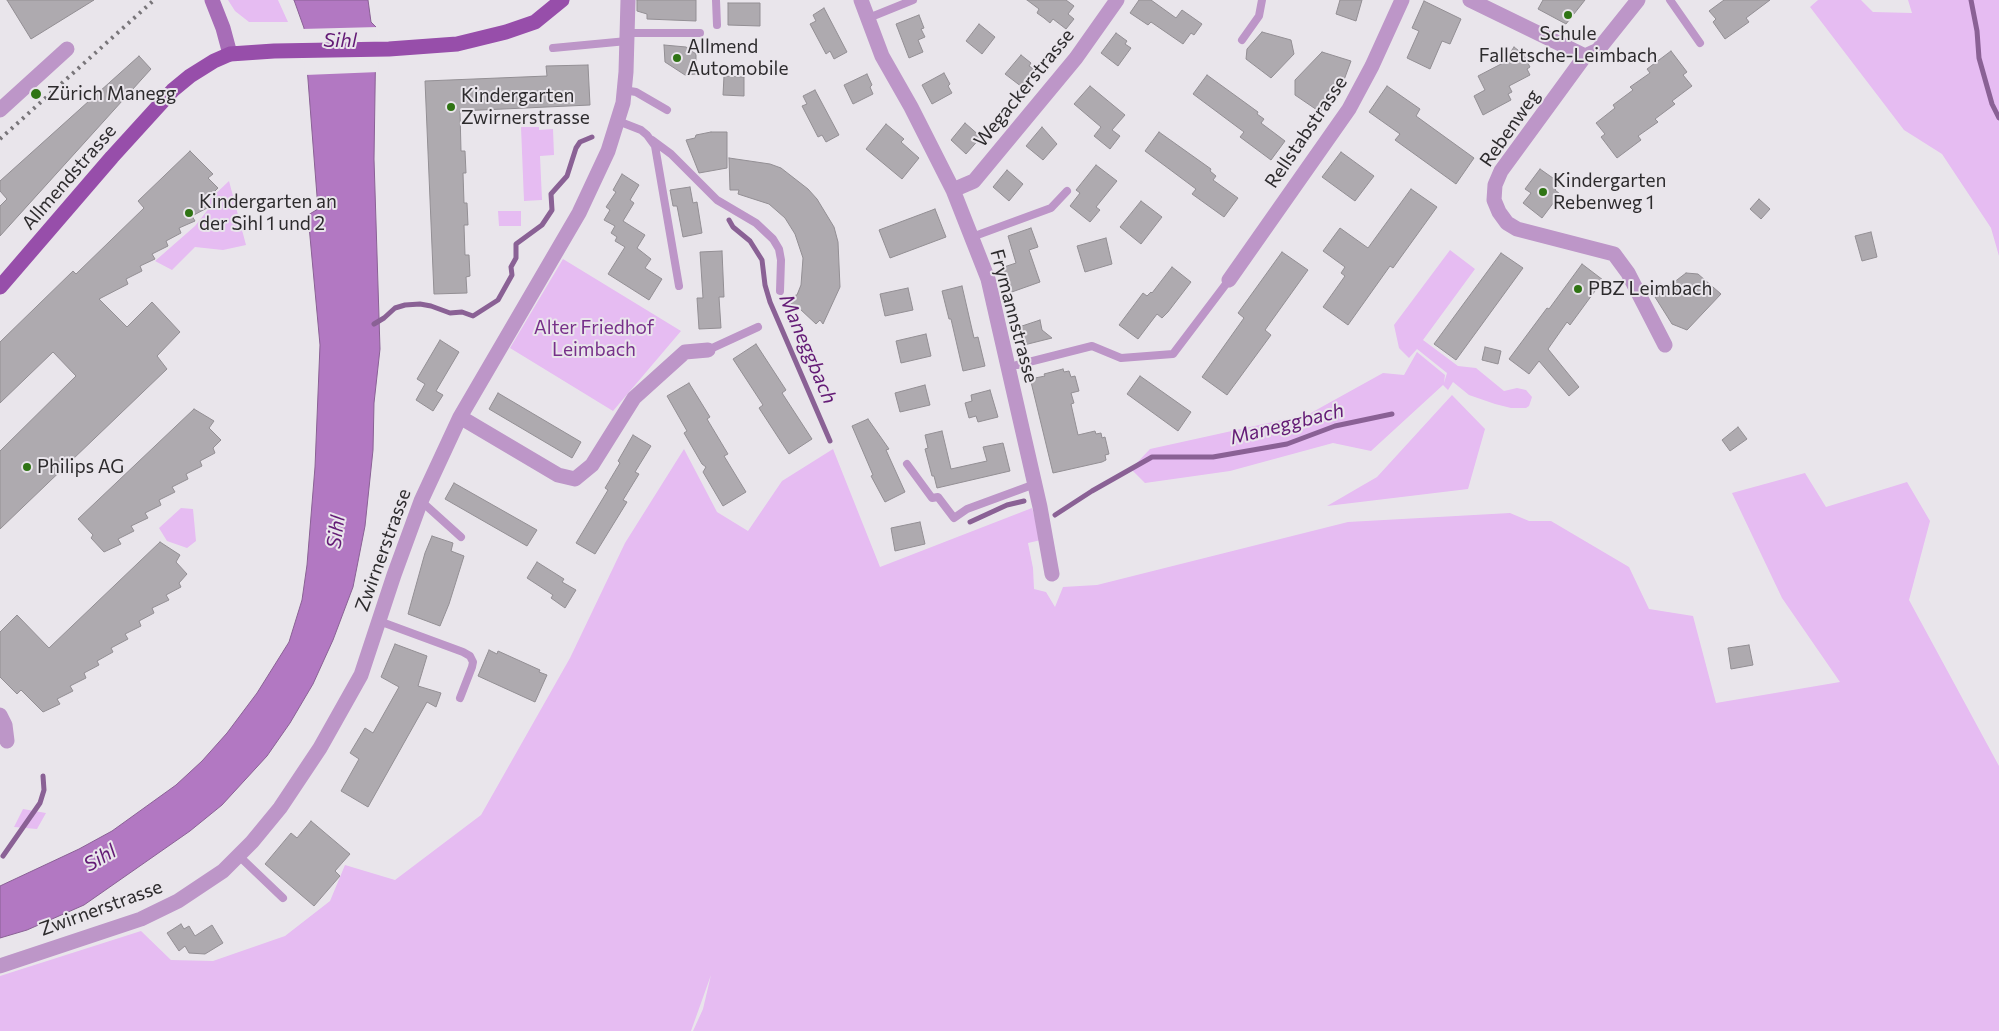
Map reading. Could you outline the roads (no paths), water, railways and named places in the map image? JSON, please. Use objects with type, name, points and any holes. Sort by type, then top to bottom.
[{"type":"main road","points":[[212,0],[223,28],[230,54]]},
{"type":"main road","name":"Allmendstrasse","points":[[0,287],[112,156],[173,90],[208,64],[230,54],[277,51],[389,49],[457,44],[506,32],[535,22],[562,0]]},
{"type":"street","name":"Zwirnerstrasse","points":[[0,966],[141,919],[178,901],[222,872],[239,856],[280,808],[320,748],[361,675],[421,501],[460,416],[579,213],[598,174],[618,121],[624,90],[628,0]]},
{"type":"street","name":"Frymannstrasse","points":[[861,0],[866,18],[882,56],[907,99],[953,190],[988,278],[1035,484],[1052,574]]},
{"type":"street","name":"Wegackerstrasse","points":[[953,190],[974,181],[1076,58],[1117,0]]},
{"type":"street","name":"Rellstabstrasse","points":[[1226,284],[1348,109],[1372,66],[1402,0]]},
{"type":"street","points":[[1470,0],[1585,56]]},
{"type":"street","name":"Rebenweg","points":[[1638,0],[1598,50],[1585,56],[1501,171],[1495,185],[1494,200],[1499,212],[1508,223],[1518,229],[1614,254],[1628,273],[1665,345]]},
{"type":"street","points":[[0,110],[67,49]]},
{"type":"street","points":[[460,416],[558,475],[575,479],[592,465],[634,398],[685,352],[708,350]]},
{"type":"street","points":[[0,714],[5,725],[7,741]]},
{"type":"lane","points":[[716,0],[717,25]]},
{"type":"lane","points":[[866,18],[912,0]]},
{"type":"lane","points":[[1242,40],[1259,16],[1262,0]]},
{"type":"lane","points":[[1670,0],[1700,43]]},
{"type":"lane","points":[[553,48],[627,37],[700,33]]},
{"type":"lane","points":[[624,90],[636,92],[667,110]]},
{"type":"lane","points":[[618,121],[641,130],[671,154],[717,200],[756,223],[773,239],[782,260],[780,291]]},
{"type":"lane","points":[[652,140],[657,156],[679,286]]},
{"type":"lane","points":[[972,237],[1051,208],[1067,191]]},
{"type":"lane","points":[[1017,365],[1092,346],[1121,358],[1173,354],[1226,284]]},
{"type":"lane","points":[[708,350],[758,327]]},
{"type":"lane","points":[[907,464],[932,498],[938,498],[954,518],[968,509],[1035,484]]},
{"type":"lane","points":[[421,501],[461,537]]},
{"type":"lane","points":[[379,621],[470,656],[473,662],[472,667],[460,698]]},
{"type":"lane","points":[[239,856],[283,898]]},
{"type":"water","name":"Sihl","points":[[294,0],[368,0],[371,22],[376,27],[374,159],[380,349],[374,403],[373,450],[365,526],[353,587],[333,640],[313,684],[290,723],[267,756],[222,805],[190,831],[84,905],[27,930],[0,938],[0,886],[79,849],[112,831],[176,785],[202,761],[227,733],[257,693],[289,642],[302,600],[307,565],[315,467],[320,345],[308,215],[318,209],[304,28]]},
{"type":"waterway","points":[[1971,0],[1977,31],[1979,58],[1992,104],[1999,118]]},
{"type":"waterway","name":"Maneggbach","points":[[374,324],[395,308],[405,305],[420,304],[450,313],[462,312],[473,316],[498,300],[512,275],[511,267],[516,258],[516,244],[542,225],[552,210],[551,194],[567,176],[576,148],[580,142],[592,137]]},
{"type":"waterway","name":"Maneggbach","points":[[729,220],[733,227],[750,241],[762,260],[765,285],[770,302],[830,441]]},
{"type":"waterway","name":"Maneggbach","points":[[1055,515],[1092,491],[1152,457],[1213,457],[1287,444],[1335,426],[1392,414]]},
{"type":"waterway","name":"Maneggbach","points":[[970,522],[1007,505],[1024,501]]},
{"type":"waterway","points":[[3,856],[40,803],[44,790],[43,776]]},
{"type":"railway","points":[[0,139],[154,0]]},
{"type":"place","name":"Schule Falletsche-Leimbach","points":[[1568,15]]},
{"type":"place","name":"Allmend Automobile","points":[[677,58]]},
{"type":"place","name":"Zürich Manegg","points":[[36,94]]},
{"type":"place","name":"Kindergarten Zwirnerstrasse","points":[[451,107]]},
{"type":"place","name":"Kindergarten Rebenweg 1","points":[[1543,192]]},
{"type":"place","name":"Kindergarten an der Sihl 1 und 2","points":[[189,213]]},
{"type":"place","name":"PBZ Leimbach","points":[[1578,289]]},
{"type":"place","name":"Philips AG","points":[[27,467]]},
{"type":"park label","name":"Alter Friedhof Leimbach","points":[[594,339]]}]
